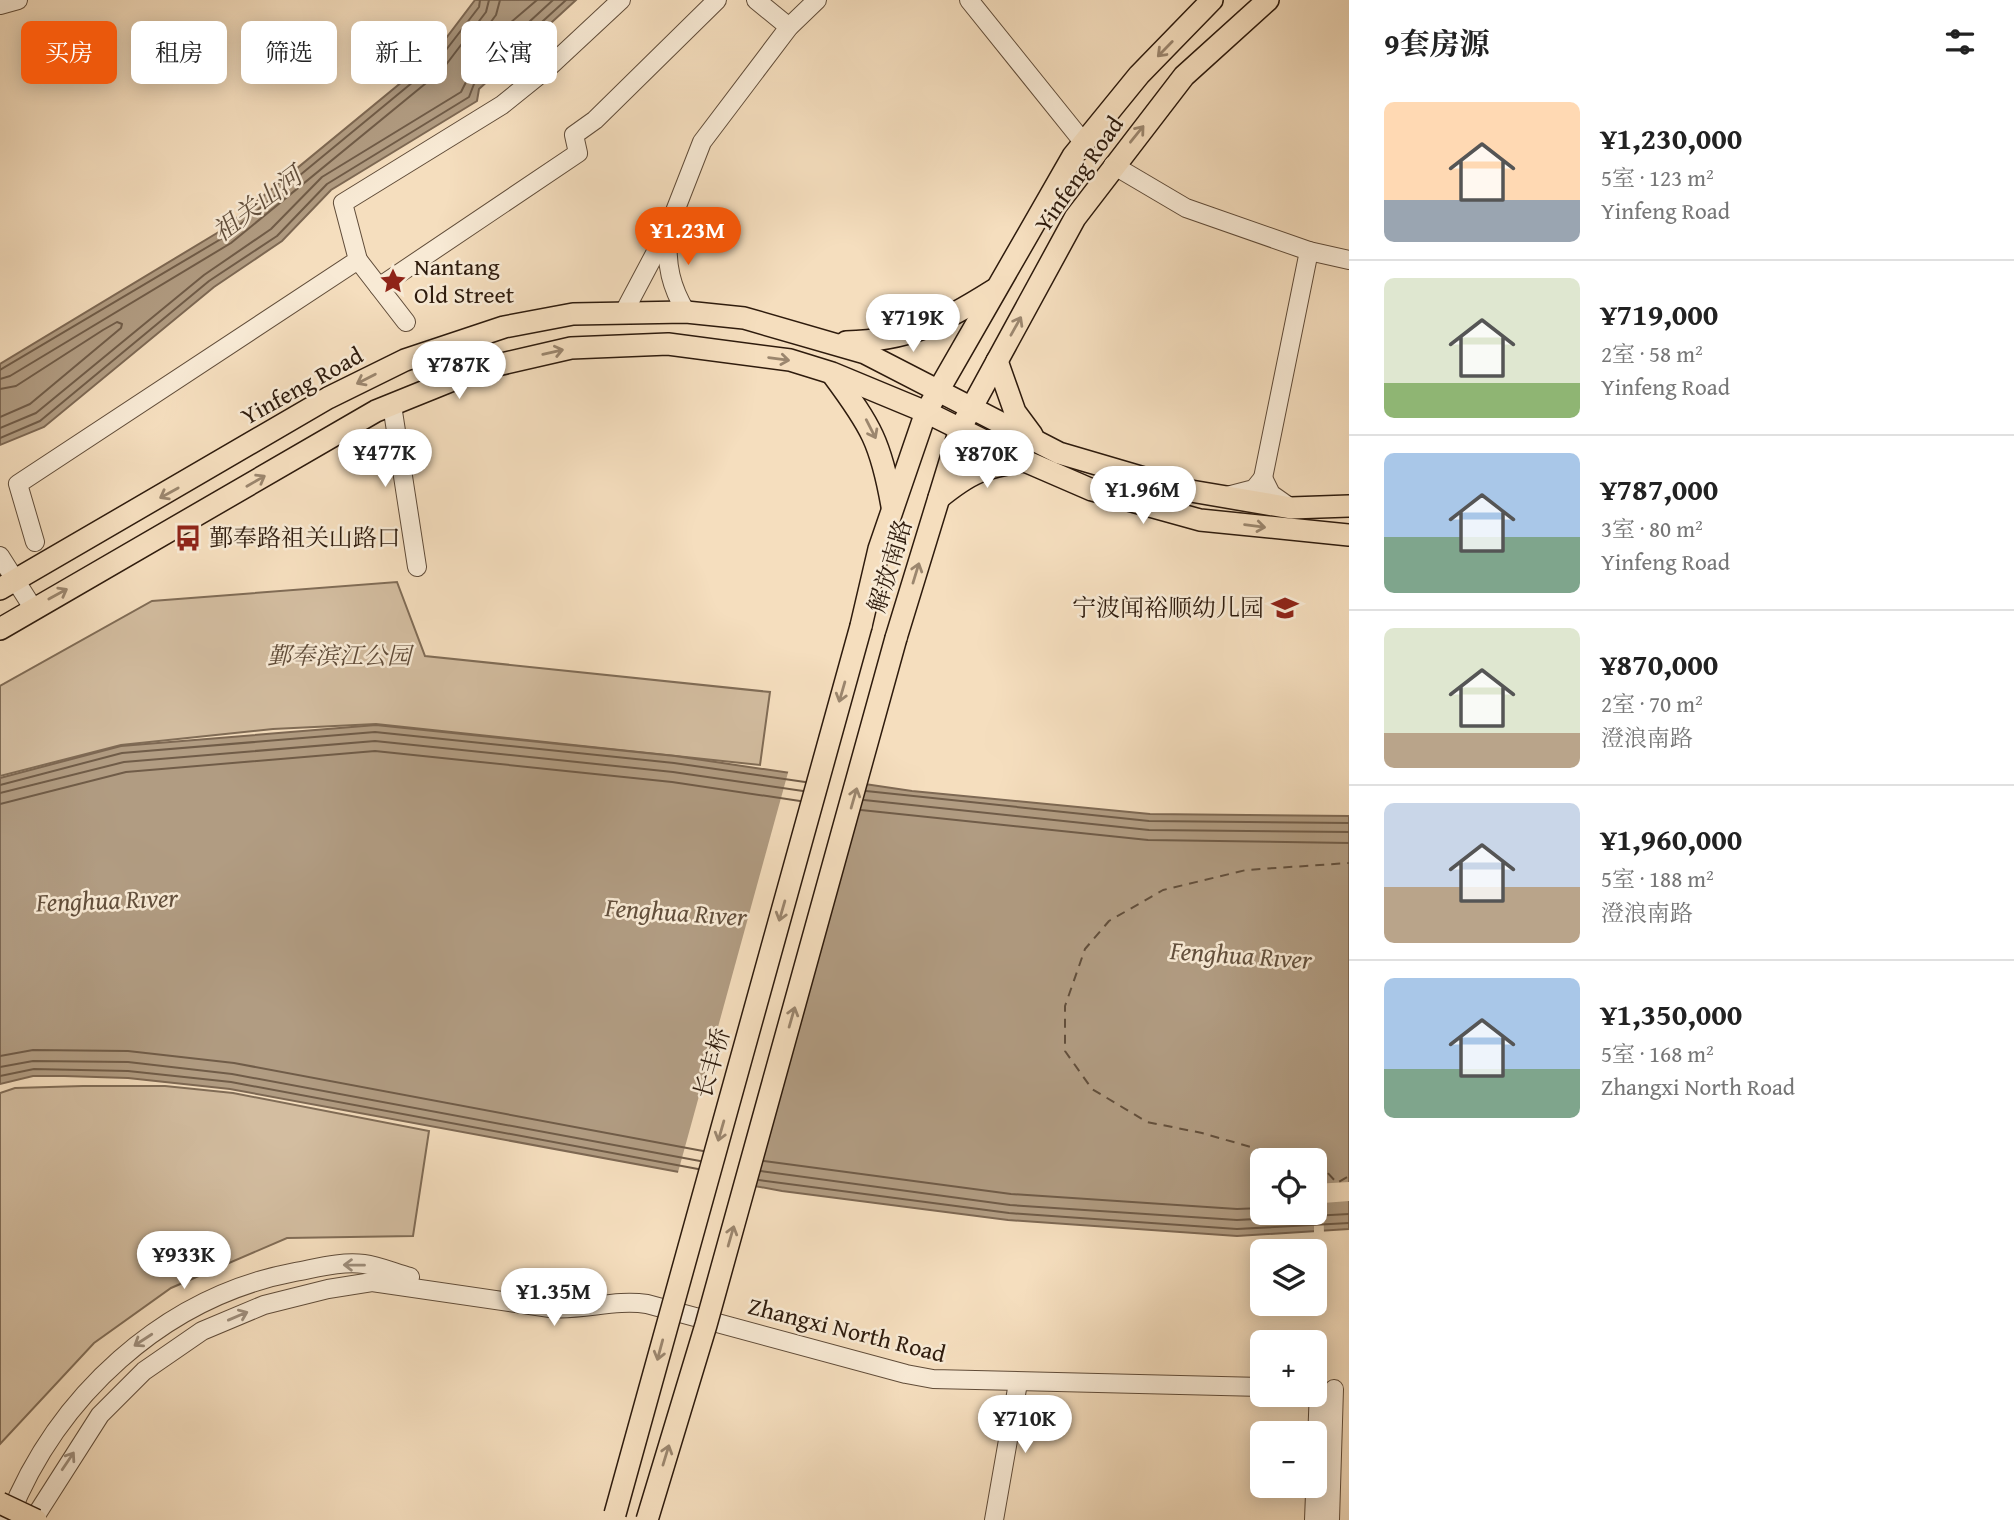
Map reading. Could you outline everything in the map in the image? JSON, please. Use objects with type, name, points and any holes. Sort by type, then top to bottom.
[{"type":"main road","name":"Yinfeng Road","points":[[892,510],[926,412],[1084,143],[1139,75],[1212,0]]},
{"type":"main road","name":"Yinfeng Road","points":[[960,429],[1075,218],[1113,165],[1184,76],[1268,0]]},
{"type":"main road","points":[[836,342],[904,337],[947,319],[996,289]]},
{"type":"main road","name":"Yinfeng Road","points":[[7,585],[328,398],[405,360],[505,327],[573,314],[686,312],[744,318],[836,342],[865,353],[972,407]]},
{"type":"main road","points":[[0,629],[392,405],[480,369],[570,348],[668,344],[790,360],[832,373],[926,412],[1025,461],[1092,490],[1200,520],[1349,535]]},
{"type":"main road","points":[[997,361],[1016,412],[1035,440]]},
{"type":"main road","points":[[832,373],[864,416],[880,447],[892,510]]},
{"type":"main road","points":[[972,407],[1059,453],[1185,490],[1291,508],[1349,506]]},
{"type":"main road","name":"解放南路","points":[[647,1520],[709,1312],[896,638],[960,429]]},
{"type":"main road","points":[[939,498],[965,476],[990,467],[1025,461]]},
{"type":"main road","name":"长丰桥","points":[[614,1517],[892,510]]},
{"type":"main road","points":[[0,1503],[35,1520]]},
{"type":"street","points":[[0,5],[18,0]]},
{"type":"street","points":[[406,322],[358,260],[343,203],[502,105],[548,68],[621,0]]},
{"type":"street","points":[[379,287],[578,153],[574,135],[595,120],[717,0]]},
{"type":"street","points":[[757,0],[789,27]]},
{"type":"street","points":[[625,312],[668,229],[702,142],[789,27],[817,0]]},
{"type":"street","points":[[969,0],[1084,143]]},
{"type":"street","points":[[1113,165],[1186,208],[1309,251],[1349,260]]},
{"type":"street","points":[[668,229],[668,267],[674,292],[686,312]]},
{"type":"street","points":[[1224,497],[1254,489],[1263,478],[1309,251]]},
{"type":"street","points":[[35,542],[18,484],[358,260]]},
{"type":"street","points":[[392,405],[417,567]]},
{"type":"street","points":[[1263,478],[1271,494],[1291,508]]},
{"type":"street","points":[[0,556],[7,585],[33,608]]},
{"type":"street","name":"Zhangxi North Road","points":[[8,1520],[23,1481],[79,1398],[132,1347],[191,1309],[267,1277],[332,1265],[363,1264],[467,1295]]},
{"type":"street","name":"Zhangxi North Road","points":[[35,1520],[64,1467],[100,1415],[144,1371],[202,1331],[264,1305],[328,1289],[372,1282],[573,1310],[613,1302],[648,1304],[906,1374],[943,1380],[1250,1387]]},
{"type":"street","points":[[994,1520],[1018,1382]]},
{"type":"street","points":[[1314,1520],[1329,1389]]},
{"type":"street","points":[[1329,1389],[1330,1520]]},
{"type":"green space","name":"鄞奉滨江公园","points":[[397,582],[425,656],[770,692],[760,765],[376,724],[273,729],[121,745],[0,776],[0,686],[152,601]]},
{"type":"green space","points":[[165,1086],[233,1093],[429,1131],[413,1236],[287,1238],[171,1288],[94,1343],[0,1444],[0,1093],[15,1088]]},
{"type":"water","name":"祖关山河","points":[[475,0],[576,0],[553,21],[461,21],[461,84],[484,84],[479,89],[477,101],[331,190],[282,241],[214,287],[44,427],[0,445],[0,364],[222,230],[399,84],[447,84],[447,37]]},
{"type":"water","name":"Fenghua Rıver","points":[[376,725],[675,756],[912,791],[1150,814],[1349,816],[1349,1229],[1237,1236],[1008,1220],[782,1191],[230,1089],[128,1078],[64,1076],[33,1076],[0,1084],[0,778],[121,746]]},
{"type":"pier","points":[[789,769],[867,781],[755,1190],[677,1176]]},
{"type":"pier","points":[[1349,1182],[1349,1201],[1327,1203],[1327,1183]]},
{"type":"pier","points":[[1314,1225],[1324,1225],[1324,1234],[1314,1235]]},
{"type":"ferry route","points":[[1254,1148],[1202,1133],[1147,1122],[1092,1089],[1065,1051],[1065,1006],[1085,949],[1109,921],[1163,890],[1246,870],[1349,863]]},
{"type":"ferry route","points":[[1327,1172],[1337,1183],[1349,1176]]},
{"type":"place","name":"Nantang Old Street","points":[[393,281]]},
{"type":"place","name":"鄞奉路祖关山路口","points":[[188,538]]},
{"type":"place","name":"宁波闻裕顺幼儿园","points":[[1285,608]]}]
